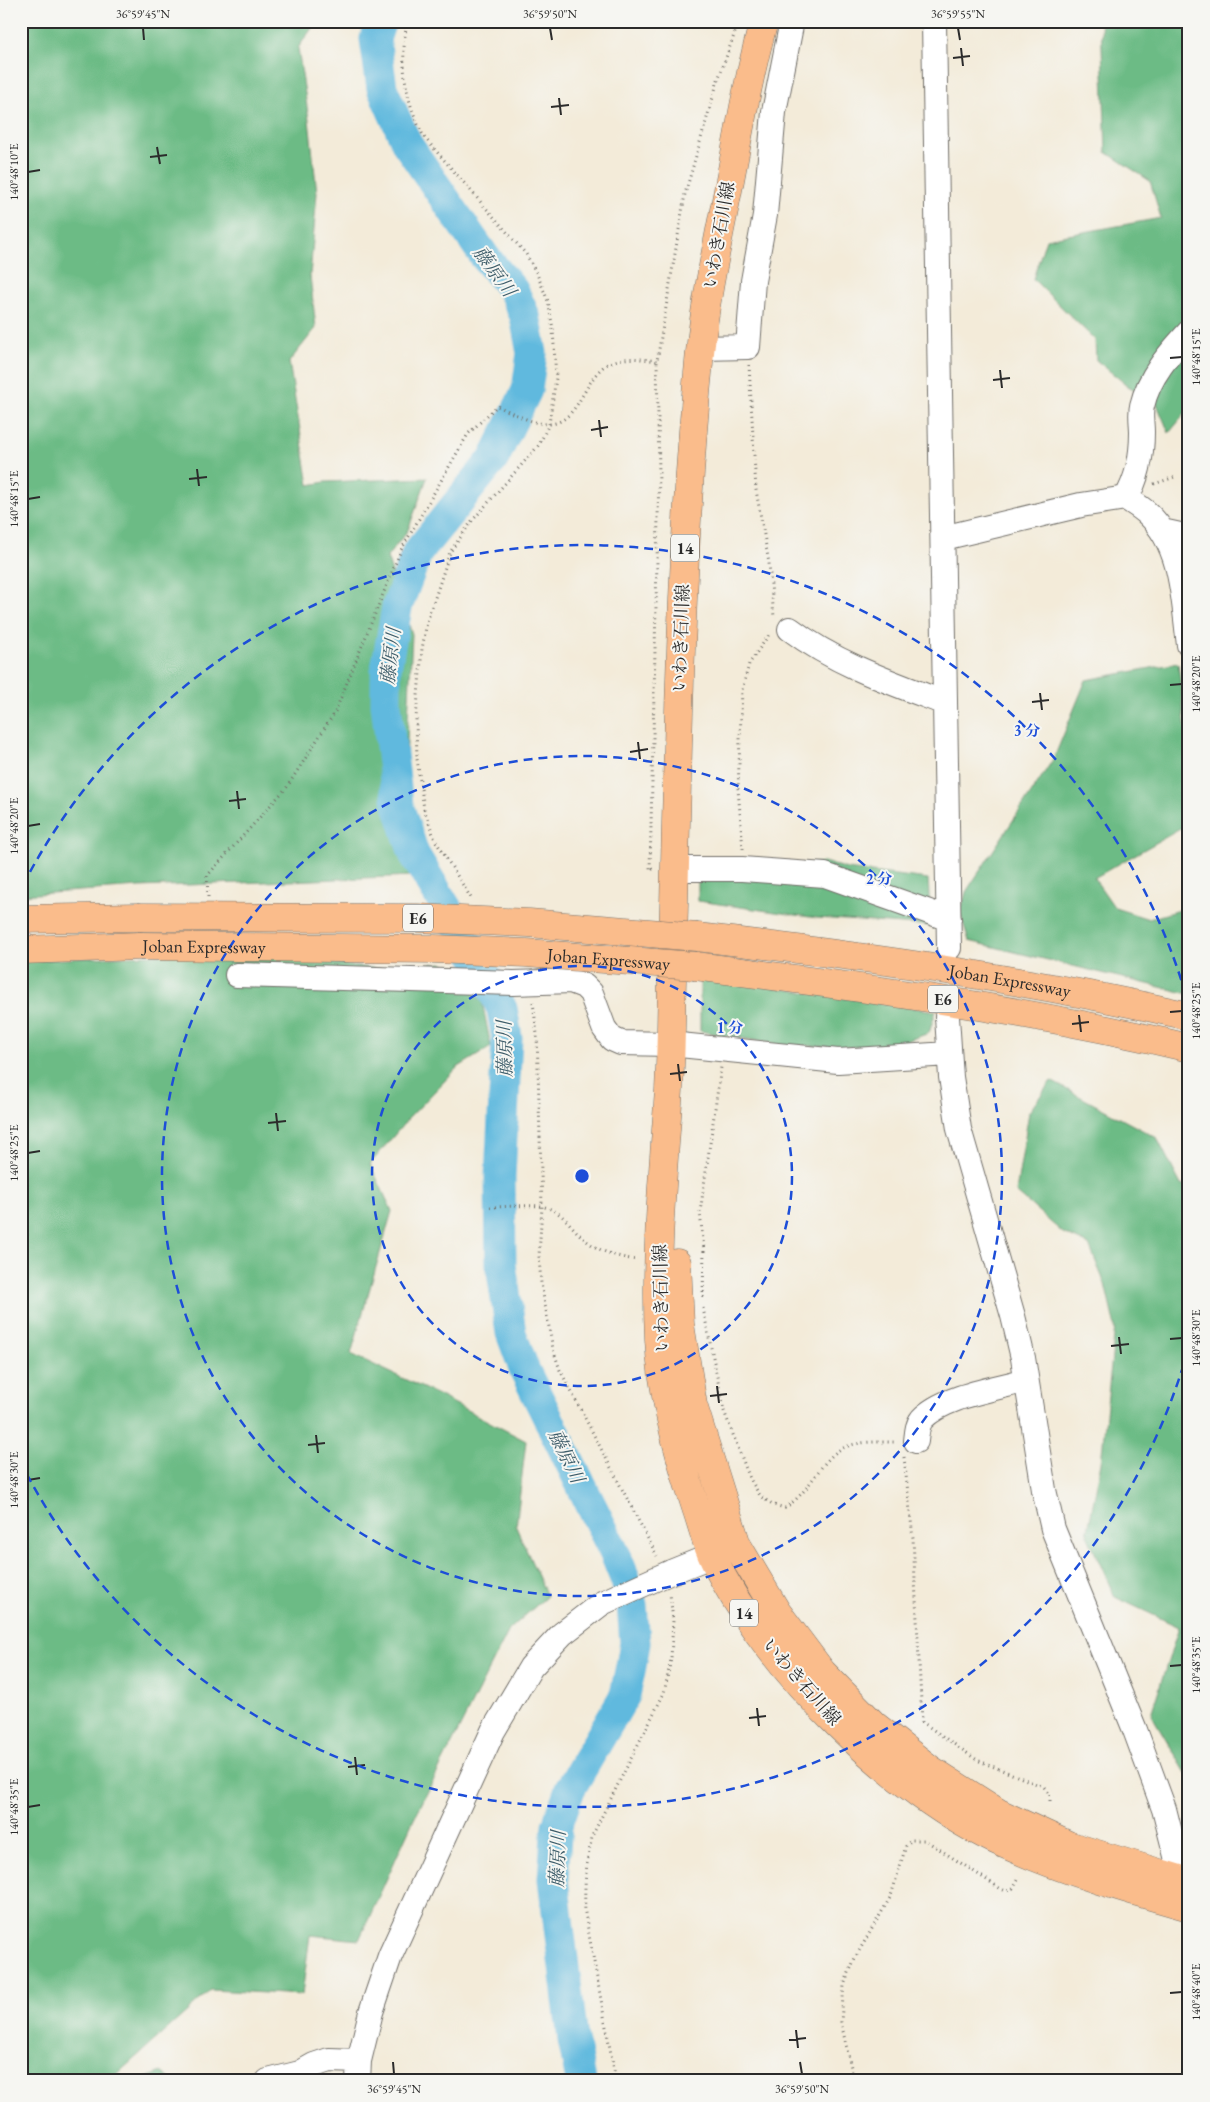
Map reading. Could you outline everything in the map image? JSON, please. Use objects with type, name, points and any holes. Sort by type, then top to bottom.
[{"type":"main road","name":"いわき石川線","points":[[764,21],[751,67],[710,287],[701,348],[682,585],[670,1082],[680,1324],[693,1405],[737,1545],[776,1612],[822,1672],[874,1725],[930,1769],[999,1813],[1068,1845],[1187,1893]]},
{"type":"main road","name":"Joban Expressway","points":[[21,919],[138,917],[417,918],[529,923],[698,937],[822,951],[1021,981],[1189,1016]]},
{"type":"main road","name":"Joban Expressway","points":[[21,950],[140,946],[452,950],[526,953],[695,966],[930,997],[1118,1031],[1189,1048]]},
{"type":"main road","name":"いわき石川線","points":[[670,1082],[660,1205],[659,1341],[667,1398],[684,1472],[712,1556],[740,1606],[790,1672],[838,1724],[880,1764],[934,1804],[1000,1843],[1099,1882],[1187,1893]]},
{"type":"street","points":[[701,348],[748,347],[753,281],[765,215],[774,112],[792,21]]},
{"type":"street","points":[[934,21],[949,948]]},
{"type":"street","points":[[1126,498],[1139,468],[1142,447],[1141,407],[1154,376],[1166,357],[1189,332]]},
{"type":"street","points":[[943,538],[1081,505],[1126,498],[1148,513],[1162,531],[1180,570],[1189,645]]},
{"type":"street","points":[[1162,531],[1189,537]]},
{"type":"street","points":[[778,627],[881,679],[945,703]]},
{"type":"street","points":[[675,869],[742,869],[825,875],[949,919]]},
{"type":"street","points":[[237,975],[520,982],[570,981],[584,986],[591,993],[604,1028],[612,1038],[621,1043],[670,1044],[838,1061],[949,1054]]},
{"type":"street","points":[[947,1018],[949,1054],[959,1129],[1013,1316],[1026,1380],[1044,1490],[1053,1529],[1135,1730],[1164,1809],[1187,1893]]},
{"type":"street","points":[[909,1441],[922,1420],[934,1409],[949,1402],[1026,1380]]},
{"type":"street","points":[[268,2081],[300,2073],[314,2065],[329,2060],[359,2071],[371,2012],[390,1956],[493,1731],[531,1667],[562,1634],[602,1603],[737,1545]]},
{"type":"path","points":[[408,21],[403,46],[403,71],[414,117],[424,137],[526,254],[548,301],[553,329],[556,378],[548,424],[539,445],[472,521],[450,552],[427,622],[422,649],[416,743],[424,809],[435,840],[473,902]]},
{"type":"path","points":[[742,869],[743,834],[738,789],[742,690],[749,664],[778,627],[774,615],[769,563],[756,490],[748,347]]},
{"type":"path","points":[[209,904],[207,876],[287,787],[335,712],[401,550],[468,434],[497,406],[539,423],[559,422],[570,414],[602,368],[610,362],[638,358],[657,361]]},
{"type":"path","points":[[520,982],[535,1005],[536,1015],[542,1206],[539,1256],[541,1283],[556,1356],[560,1370],[654,1546],[667,1575],[674,1621],[671,1659],[664,1693],[593,1834],[584,1876],[585,1913],[616,2081]]},
{"type":"path","points":[[723,1049],[700,1213],[704,1249],[702,1304],[724,1411],[750,1479],[761,1497],[774,1505],[785,1508],[800,1498],[835,1453],[848,1446],[863,1443],[909,1441],[922,1722],[977,1760],[1044,1787],[1050,1794],[1050,1805]]},
{"type":"path","points":[[490,1208],[542,1206],[562,1214],[583,1238],[596,1248],[615,1256],[660,1265]]},
{"type":"path","points":[[854,2081],[841,2022],[844,1985],[855,1958],[891,1896],[906,1846],[911,1840],[925,1840],[1000,1889],[1006,1891],[1013,1888],[1018,1880]]},
{"type":"green space","points":[[21,21],[317,21],[298,48],[309,120],[317,193],[310,276],[316,328],[289,362],[309,485],[325,482],[427,478],[408,530],[387,557],[412,634],[406,763],[413,876],[139,887],[21,895]]},
{"type":"green space","points":[[1101,21],[1189,21],[1189,409],[1169,433],[1156,402],[1128,386],[1096,360],[1095,340],[1033,279],[1046,239],[1161,218],[1150,181],[1106,152]]},
{"type":"green space","points":[[1178,663],[1189,756],[1189,824],[1094,878],[1115,908],[1149,919],[1189,907],[1189,994],[969,941],[960,913],[966,892],[1054,758],[1086,680]]},
{"type":"green space","points":[[824,862],[847,869],[928,879],[931,926],[817,918],[698,901],[698,880]]},
{"type":"green space","points":[[236,951],[379,969],[443,963],[482,1001],[491,1047],[457,1068],[407,1120],[370,1164],[392,1211],[351,1354],[438,1395],[526,1441],[516,1527],[547,1596],[509,1630],[412,1823],[359,1940],[310,1935],[302,1995],[211,1990],[115,2076],[88,2081],[21,2081],[21,961]]},
{"type":"green space","points":[[700,977],[936,1011],[929,1033],[886,1048],[780,1045],[700,1031]]},
{"type":"green space","points":[[1051,1081],[1157,1138],[1181,1185],[1189,1188],[1189,1778],[1151,1714],[1179,1627],[1115,1597],[1087,1535],[1101,1463],[1115,1327],[1105,1284],[1089,1245],[1063,1233],[1016,1192],[1029,1112]]},
{"type":"green space","points":[[162,2072],[174,2081],[138,2081]]},
{"type":"waterway","name":"藤原川","points":[[381,21],[375,39],[382,88],[407,144],[485,257],[513,290],[525,316],[532,353],[527,390],[494,458],[417,553],[397,607],[386,669],[386,704],[398,805],[414,854],[481,965],[502,1009],[507,1038],[500,1177],[501,1265],[511,1333],[525,1371],[616,1556],[626,1581],[632,1605],[635,1643],[625,1695],[570,1789],[557,1826],[553,1879],[573,2040],[581,2081]]}]
